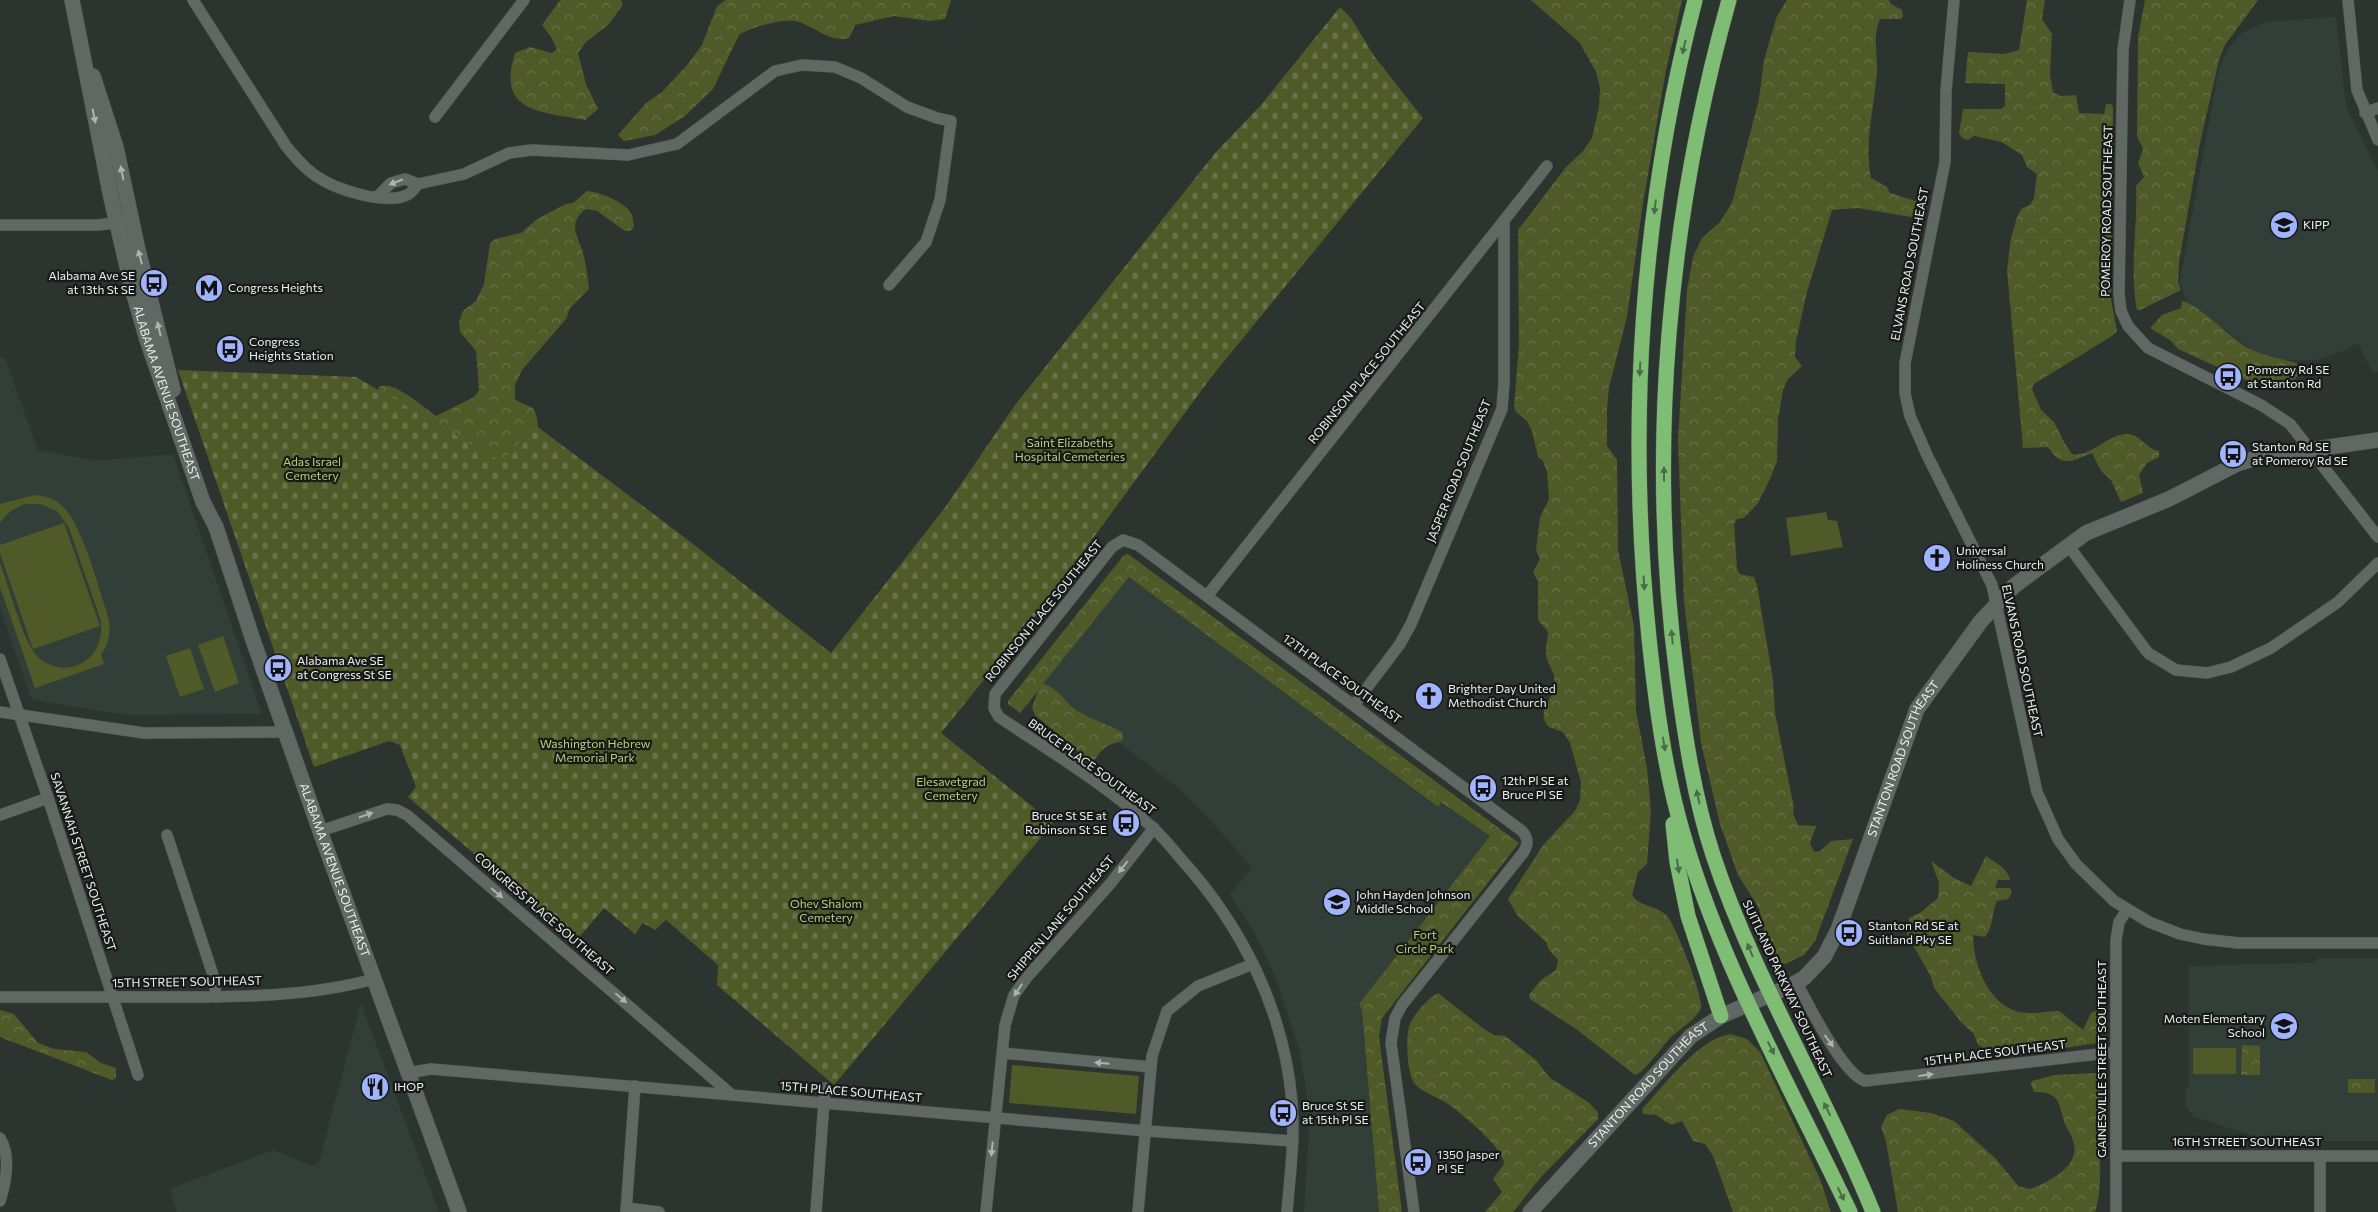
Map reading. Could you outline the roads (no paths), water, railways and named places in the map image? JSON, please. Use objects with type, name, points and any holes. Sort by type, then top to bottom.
[{"type":"highway","points":[[1695,0],[1675,86],[1656,192],[1644,306],[1639,391],[1639,496],[1644,581],[1654,679],[1667,765],[1680,881],[1693,932],[1721,1016]]},
{"type":"highway","name":"SUITLAND PARKWAY SOUTHEAST","points":[[1730,0],[1693,154],[1675,270],[1665,411],[1665,544],[1671,625],[1681,706],[1700,807],[1724,884],[1771,995],[1832,1120],[1873,1212]]},
{"type":"highway","points":[[1667,765],[1684,838],[1705,900],[1731,966],[1850,1212]]},
{"type":"main road","name":"ALABAMA AVENUE SOUTHEAST","points":[[72,0],[84,51],[114,138],[172,386],[212,500],[216,527]]},
{"type":"main road","name":"ALABAMA AVENUE SOUTHEAST","points":[[84,51],[90,98],[117,223],[133,294],[147,340],[203,502],[216,527],[284,732],[459,1212]]},
{"type":"main road","name":"STANTON ROAD SOUTHEAST","points":[[1530,1212],[1681,1046],[1702,1028],[1721,1016],[1797,983],[1821,961],[1838,930],[1917,709],[1972,632],[2014,586],[2068,545],[2095,528],[2169,499],[2237,464],[2259,456],[2378,440]]},
{"type":"street","points":[[193,0],[286,146],[304,166],[317,176],[344,189],[378,196],[391,183],[404,179],[418,184],[464,174],[509,153],[532,150],[628,155],[677,144],[776,71],[802,65],[835,67],[861,78],[908,107],[951,121],[940,200],[926,242],[889,284]]},
{"type":"street","points":[[435,117],[524,0]]},
{"type":"street","name":"ELVANS ROAD SOUTHEAST","points":[[1954,0],[1946,91],[1945,162],[1905,363],[1905,383],[1910,416],[1927,455],[1992,586],[2033,778],[2045,813],[2058,840],[2080,868],[2103,892],[2128,910],[2180,934],[2210,940],[2254,944],[2378,944]]},
{"type":"street","name":"POMEROY ROAD SOUTHEAST","points":[[2130,0],[2123,50],[2119,294],[2123,316],[2135,337],[2148,348],[2271,410],[2290,424],[2378,538]]},
{"type":"street","points":[[2348,0],[2357,90],[2365,113],[2378,140]]},
{"type":"street","points":[[2365,113],[2378,108]]},
{"type":"street","name":"ROBINSON PLACE SOUTHEAST","points":[[1207,596],[1504,223],[1547,166]]},
{"type":"street","points":[[0,225],[117,223],[132,221]]},
{"type":"street","name":"JASPER ROAD SOUTHEAST","points":[[1354,705],[1409,628],[1502,409],[1504,382],[1504,223]]},
{"type":"street","name":"ROBINSON PLACE SOUTHEAST","points":[[993,704],[995,694],[1030,649],[1112,547],[1124,540]]},
{"type":"street","name":"12TH PLACE SOUTHEAST","points":[[1124,540],[1138,545],[1522,831],[1527,843],[1523,853],[1402,1005],[1392,1026],[1391,1043],[1414,1212]]},
{"type":"street","points":[[2068,545],[2148,653],[2176,670],[2207,673],[2231,667],[2271,648],[2338,602],[2378,563]]},
{"type":"street","name":"SAVANNAH STREET SOUTHEAST","points":[[0,660],[48,798],[138,1075]]},
{"type":"street","name":"BRUCE PLACE SOUTHEAST","points":[[993,704],[999,717],[1098,785],[1154,828],[1211,894],[1239,936],[1253,964],[1275,1022],[1286,1065],[1292,1103],[1293,1141],[1288,1212]]},
{"type":"street","points":[[0,712],[144,733],[284,732]]},
{"type":"street","points":[[0,815],[48,798]]},
{"type":"street","name":"CONGRESS PLACE SOUTHEAST","points":[[320,831],[387,809],[397,810],[407,815],[732,1095]]},
{"type":"street","name":"SHIPPEN LANE SOUTHEAST","points":[[986,1212],[1007,1013],[1014,995],[1028,976],[1110,884],[1154,828]]},
{"type":"street","points":[[167,834],[214,978],[216,997]]},
{"type":"street","name":"GAINESVILLE STREET SOUTHEAST","points":[[2116,1212],[2117,934],[2119,922],[2128,910]]},
{"type":"street","points":[[1138,1212],[1147,1131],[1151,1067],[1157,1037],[1167,1011],[1198,986],[1253,964]]},
{"type":"street","name":"15TH STREET SOUTHEAST","points":[[0,997],[216,997],[288,994],[346,986],[374,979]]},
{"type":"street","name":"15TH PLACE SOUTHEAST","points":[[1797,983],[1824,1034],[1856,1076],[1865,1081],[2116,1052]]},
{"type":"street","points":[[1002,1053],[1151,1067]]},
{"type":"street","name":"15TH PLACE SOUTHEAST","points":[[407,1073],[431,1069],[1147,1131],[1293,1141]]},
{"type":"street","points":[[635,1086],[626,1210],[659,1212]]},
{"type":"street","points":[[816,1212],[825,1088]]},
{"type":"street","points":[[0,1138],[4,1145],[6,1179],[0,1201]]},
{"type":"street","name":"16TH STREET SOUTHEAST","points":[[2116,1156],[2378,1156]]},
{"type":"street","points":[[2320,1156],[2320,1212]]},
{"type":"place","name":"KIPP","points":[[2284,225]]},
{"type":"place","name":"Alabama Ave SE at 13th St SE","points":[[154,283]]},
{"type":"place","name":"Congress Heights","points":[[209,288]]},
{"type":"place","name":"Congress Heights Station","points":[[230,349]]},
{"type":"place","name":"Pomeroy Rd SE at Stanton Rd","points":[[2228,377]]},
{"type":"place","name":"Stanton Rd SE at Pomeroy Rd SE","points":[[2233,454]]},
{"type":"place","name":"Universal Holiness Church","points":[[1937,558]]},
{"type":"place","name":"Alabama Ave SE at Congress St SE","points":[[278,668]]},
{"type":"place","name":"Brighter Day United Methodist Church","points":[[1429,696]]},
{"type":"place","name":"12th Pl SE at Bruce Pl SE","points":[[1483,788]]},
{"type":"place","name":"Bruce St SE at Robinson St SE","points":[[1126,823]]},
{"type":"place","name":"John Hayden Johnson Middle School","points":[[1337,902]]},
{"type":"place","name":"Stanton Rd SE at Suitland Pky SE","points":[[1849,933]]},
{"type":"place","name":"Moten Elementary School","points":[[2284,1026]]},
{"type":"place","name":"IHOP","points":[[375,1087]]},
{"type":"place","name":"Bruce St SE at 15th Pl SE","points":[[1283,1113]]},
{"type":"place","name":"1350 Jasper Pl SE","points":[[1418,1162]]},
{"type":"park label","name":"Saint Elizabeths Hospital Cemeteries","points":[[1070,450]]},
{"type":"park label","name":"Adas Israel Cemetery","points":[[312,469]]},
{"type":"park label","name":"Washington Hebrew Memorial Park","points":[[595,751]]},
{"type":"park label","name":"Elesavetgrad Cemetery","points":[[951,789]]},
{"type":"park label","name":"Ohev Shalom Cemetery","points":[[826,911]]},
{"type":"park label","name":"Fort Circle Park","points":[[1425,942]]}]
